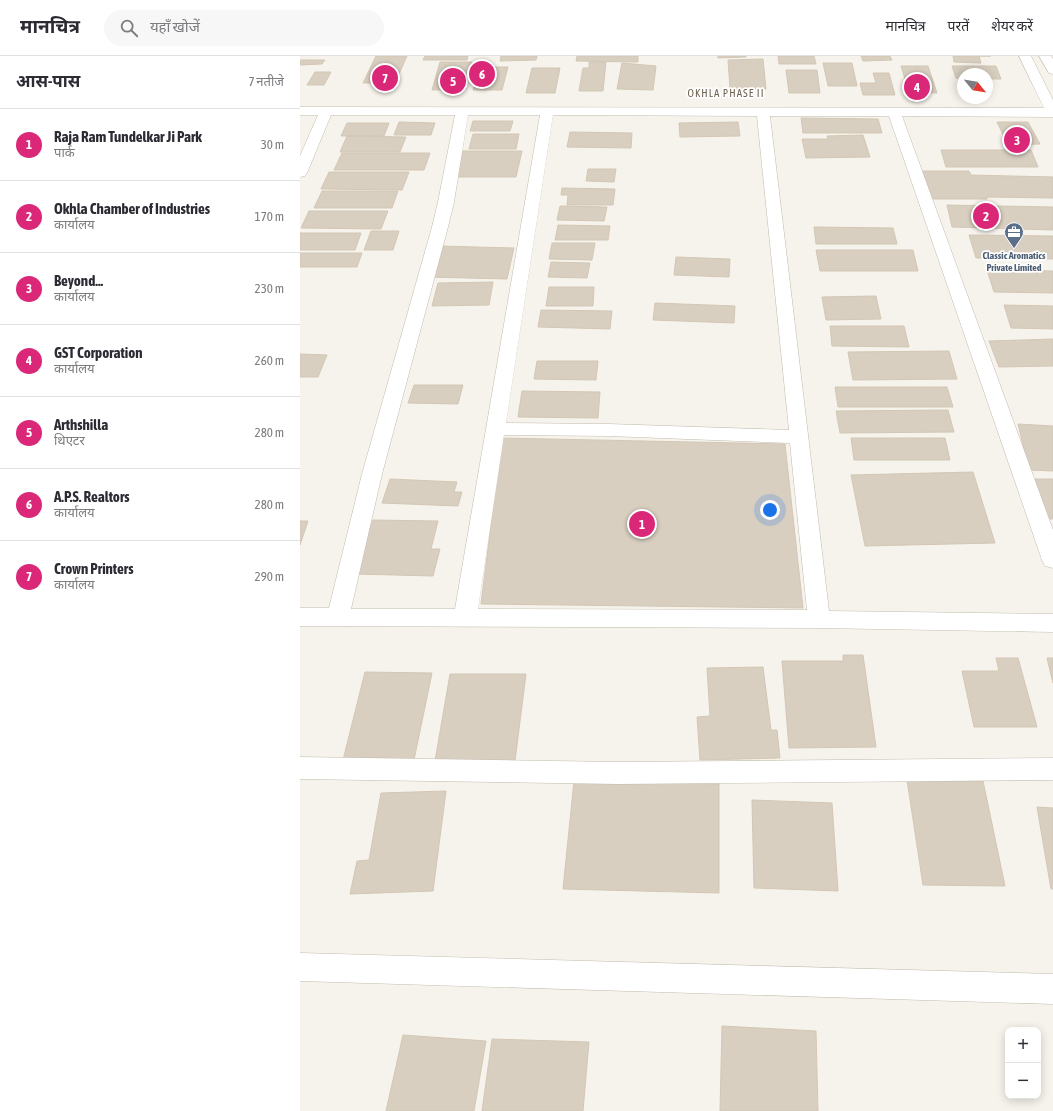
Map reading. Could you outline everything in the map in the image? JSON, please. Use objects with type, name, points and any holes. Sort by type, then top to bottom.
[{"type":"street","points":[[300,111],[1053,112],[1025,56]]},
{"type":"street","points":[[1045,56],[1053,70]]},
{"type":"street","points":[[300,173],[326,111]]},
{"type":"street","points":[[894,111],[1053,560]]},
{"type":"street","points":[[338,617],[372,474],[442,221],[462,112]]},
{"type":"street","points":[[465,618],[547,112]]},
{"type":"street","points":[[763,112],[819,619]]},
{"type":"street","points":[[496,429],[608,430],[800,437]]},
{"type":"street","points":[[300,617],[819,619],[1053,624]]},
{"type":"street","points":[[300,768],[715,772],[959,768],[1053,769]]},
{"type":"street","points":[[300,968],[1053,989]]},
{"type":"building","points":[[376,56],[407,56],[395,83],[363,83]]},
{"type":"building","points":[[425,56],[468,56],[467,60],[423,60]]},
{"type":"building","points":[[501,56],[537,56],[536,60],[500,61]]},
{"type":"building","points":[[577,56],[638,56],[638,62],[576,61]]},
{"type":"building","points":[[718,56],[746,56],[746,57],[718,58]]},
{"type":"building","points":[[778,56],[814,56],[816,64],[779,64]]},
{"type":"building","points":[[861,56],[890,56],[892,60],[863,61]]},
{"type":"building","points":[[953,56],[979,56],[981,63],[954,62]]},
{"type":"building","points":[[763,59],[766,89],[730,88],[728,60]]},
{"type":"building","points":[[300,60],[325,60],[322,64],[300,65]]},
{"type":"building","points":[[440,62],[472,62],[466,89],[432,90]]},
{"type":"building","points":[[589,62],[606,62],[603,91],[579,91],[583,68],[589,68]]},
{"type":"building","points":[[622,63],[656,66],[653,90],[617,89]]},
{"type":"building","points":[[823,63],[852,63],[857,86],[828,86]]},
{"type":"building","points":[[901,66],[928,66],[937,93],[909,92]]},
{"type":"building","points":[[952,66],[996,66],[1001,79],[993,79],[993,68],[957,68],[956,78]]},
{"type":"building","points":[[480,67],[508,67],[502,90],[473,90]]},
{"type":"building","points":[[532,68],[560,68],[555,93],[526,93]]},
{"type":"building","points":[[786,70],[817,70],[820,93],[789,93]]},
{"type":"building","points":[[315,72],[331,72],[324,85],[307,85]]},
{"type":"building","points":[[873,73],[889,73],[895,95],[863,95],[860,83],[876,83]]},
{"type":"building","points":[[801,118],[878,119],[882,133],[803,133]]},
{"type":"building","points":[[473,121],[513,121],[510,131],[470,131]]},
{"type":"building","points":[[399,122],[435,123],[431,135],[394,135]]},
{"type":"building","points":[[738,122],[740,136],[680,137],[679,123]]},
{"type":"building","points":[[997,122],[1028,122],[1040,144],[1008,145]]},
{"type":"building","points":[[347,123],[389,123],[384,136],[341,136]]},
{"type":"building","points":[[570,132],[632,133],[631,148],[567,147]]},
{"type":"building","points":[[473,134],[519,134],[516,149],[469,149]]},
{"type":"building","points":[[863,135],[870,157],[806,158],[802,139],[828,139],[827,136]]},
{"type":"building","points":[[347,136],[406,137],[400,152],[340,152]]},
{"type":"building","points":[[941,150],[1031,150],[1038,167],[946,167]]},
{"type":"building","points":[[463,151],[522,151],[516,177],[455,177]]},
{"type":"building","points":[[342,153],[430,153],[424,170],[334,170]]},
{"type":"building","points":[[588,169],[616,169],[614,182],[586,181]]},
{"type":"building","points":[[922,171],[969,171],[971,175],[1053,177],[1053,198],[987,197],[987,199],[929,199]]},
{"type":"building","points":[[329,172],[409,172],[402,190],[321,189]]},
{"type":"building","points":[[562,188],[615,189],[613,205],[567,205],[568,195],[561,195]]},
{"type":"building","points":[[322,191],[398,191],[392,208],[314,208]]},
{"type":"building","points":[[947,205],[1053,207],[1053,230],[952,227]]},
{"type":"building","points":[[560,206],[607,207],[604,221],[557,220]]},
{"type":"building","points":[[309,211],[388,211],[381,229],[301,228]]},
{"type":"building","points":[[558,225],[610,226],[608,240],[555,240]]},
{"type":"building","points":[[814,227],[893,228],[897,244],[816,244]]},
{"type":"building","points":[[371,231],[399,231],[393,250],[364,250]]},
{"type":"building","points":[[300,233],[361,233],[355,250],[300,250]]},
{"type":"building","points":[[969,235],[1053,236],[1053,259],[976,258]]},
{"type":"building","points":[[552,243],[595,243],[592,260],[549,259]]},
{"type":"building","points":[[440,246],[514,248],[507,279],[429,277]]},
{"type":"building","points":[[816,250],[913,250],[918,271],[820,271]]},
{"type":"building","points":[[300,253],[362,253],[357,267],[300,267]]},
{"type":"building","points":[[676,257],[730,259],[729,277],[674,275]]},
{"type":"building","points":[[551,262],[590,263],[587,278],[548,277]]},
{"type":"building","points":[[987,270],[1053,271],[1053,293],[994,292]]},
{"type":"building","points":[[493,282],[489,305],[432,306],[438,283]]},
{"type":"building","points":[[549,287],[594,287],[593,306],[546,306]]},
{"type":"building","points":[[876,296],[881,319],[826,320],[822,297]]},
{"type":"building","points":[[655,303],[735,306],[734,323],[653,320]]},
{"type":"building","points":[[1004,305],[1053,306],[1053,329],[1011,328]]},
{"type":"building","points":[[541,310],[612,311],[610,329],[538,327]]},
{"type":"building","points":[[830,326],[904,326],[909,347],[832,346]]},
{"type":"building","points":[[1053,339],[1053,366],[999,367],[989,341]]},
{"type":"building","points":[[949,351],[957,379],[853,380],[848,352]]},
{"type":"building","points":[[300,354],[327,355],[318,377],[300,377]]},
{"type":"building","points":[[537,361],[598,361],[596,380],[534,379]]},
{"type":"building","points":[[414,385],[463,385],[458,404],[408,403]]},
{"type":"building","points":[[835,387],[947,387],[953,407],[838,407]]},
{"type":"building","points":[[522,391],[600,392],[598,418],[518,417]]},
{"type":"building","points":[[948,410],[954,432],[840,433],[836,411]]},
{"type":"building","points":[[1018,424],[1053,426],[1053,471],[1029,470]]},
{"type":"building","points":[[502,438],[785,444],[803,608],[481,604]]},
{"type":"building","points":[[851,438],[945,438],[950,460],[854,460]]},
{"type":"building","points":[[973,472],[995,543],[865,546],[851,475]]},
{"type":"building","points":[[390,479],[457,482],[454,492],[462,492],[458,506],[382,503]]},
{"type":"building","points":[[1035,479],[1053,479],[1053,519],[1047,519]]},
{"type":"building","points":[[373,520],[438,521],[431,549],[440,549],[433,576],[355,574]]},
{"type":"building","points":[[300,521],[308,521],[300,545]]},
{"type":"building","points":[[843,655],[863,655],[876,747],[789,748],[782,661],[843,661]]},
{"type":"building","points":[[996,658],[1018,658],[1037,727],[974,727],[962,671],[999,671]]},
{"type":"building","points":[[1047,658],[1053,658],[1053,683]]},
{"type":"building","points":[[763,667],[771,730],[777,730],[780,758],[700,760],[697,717],[710,716],[707,668]]},
{"type":"building","points":[[365,672],[432,673],[414,760],[343,760]]},
{"type":"building","points":[[450,674],[526,674],[515,761],[435,761]]},
{"type":"building","points":[[907,780],[983,781],[1005,886],[923,885]]},
{"type":"building","points":[[574,781],[719,784],[719,893],[563,889]]},
{"type":"building","points":[[446,791],[433,891],[350,894],[357,861],[369,860],[381,793]]},
{"type":"building","points":[[752,800],[832,803],[838,891],[754,888]]},
{"type":"building","points":[[1037,807],[1053,808],[1053,889],[1051,889]]},
{"type":"building","points":[[722,1026],[816,1031],[818,1111],[720,1111]]},
{"type":"building","points":[[403,1035],[486,1041],[474,1111],[386,1111]]},
{"type":"building","points":[[492,1039],[589,1042],[583,1111],[482,1111]]},
{"type":"place","name":"A.P.S. Realtors","points":[[482,74]]},
{"type":"place","name":"Crown Printers","points":[[385,78]]},
{"type":"place","name":"Arthshilla","points":[[453,81]]},
{"type":"place","name":"GST Corporation","points":[[917,87]]},
{"type":"place","name":"Beyond...","points":[[1017,140]]},
{"type":"place","name":"Okhla Chamber of Industries","points":[[986,216]]},
{"type":"place","name":"Classic Aromatics Private Limited","points":[[1014,249]]},
{"type":"place","name":"Raja Ram Tundelkar Ji Park","points":[[642,524]]},
{"type":"district","name":"OKHLA PHASE II","points":[[726,93]]}]
